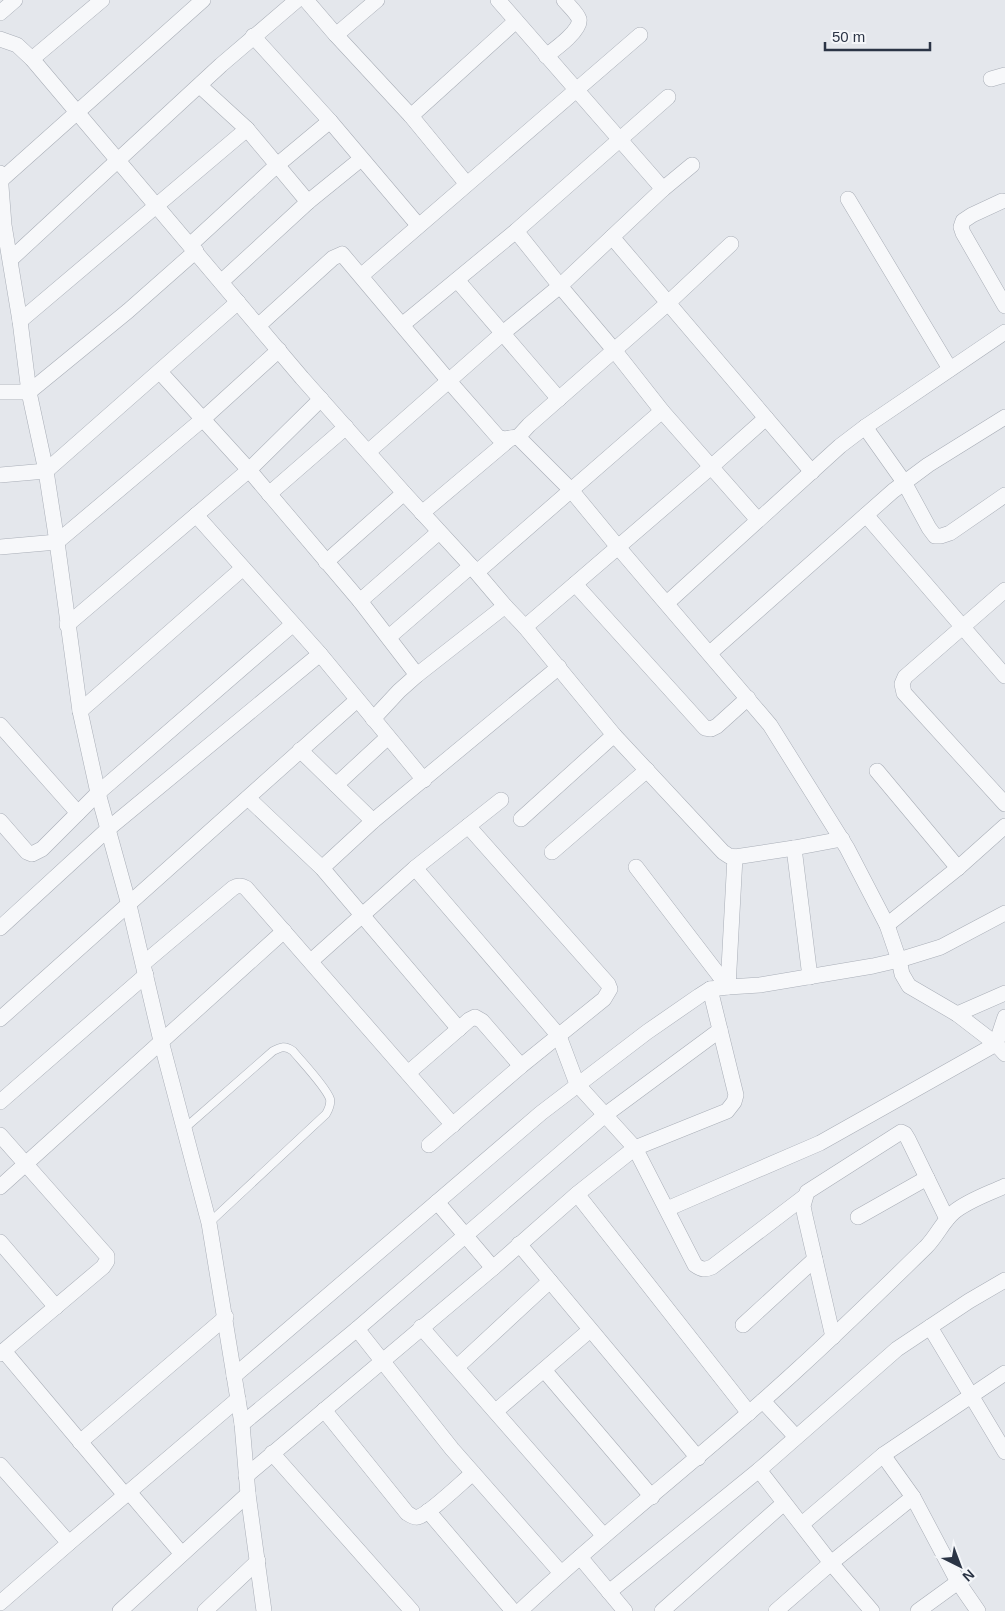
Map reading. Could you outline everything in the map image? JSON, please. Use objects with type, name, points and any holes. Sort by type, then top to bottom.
[{"type":"street","points":[[0,13],[15,0]]},
{"type":"street","points":[[32,59],[102,0]]},
{"type":"street","points":[[0,181],[203,0]]},
{"type":"street","points":[[11,260],[253,36],[297,0]]},
{"type":"street","points":[[306,0],[411,116],[466,183]]},
{"type":"street","points":[[336,35],[377,0]]},
{"type":"street","points":[[498,0],[618,140],[663,189]]},
{"type":"street","points":[[546,56],[573,33],[579,25],[579,18],[564,0]]},
{"type":"street","points":[[411,116],[516,21]]},
{"type":"street","points":[[362,275],[466,183],[640,35]]},
{"type":"street","points":[[253,36],[330,121],[418,225]]},
{"type":"street","points":[[0,39],[17,46],[32,59],[321,399],[525,627],[614,735],[723,852],[729,856],[735,856],[842,839]]},
{"type":"street","points":[[200,86],[247,128],[276,166],[308,202]]},
{"type":"street","points":[[402,325],[516,231],[668,97]]},
{"type":"street","points":[[0,392],[30,392],[128,311],[276,166],[330,121]]},
{"type":"street","points":[[20,320],[247,128]]},
{"type":"street","points":[[221,282],[308,202],[361,159]]},
{"type":"street","points":[[368,452],[448,380],[560,286],[692,164]]},
{"type":"street","points":[[0,173],[2,226],[11,260],[30,392],[46,471],[80,711],[98,794],[129,905],[161,1041],[209,1222],[242,1424],[248,1494],[264,1611]]},
{"type":"street","points":[[848,199],[950,369]]},
{"type":"street","points":[[1002,201],[972,215],[963,221],[961,227],[1005,306]]},
{"type":"street","points":[[516,231],[662,411],[758,520]]},
{"type":"street","points":[[612,237],[812,472]]},
{"type":"street","points":[[422,513],[559,399],[668,303],[731,244]]},
{"type":"street","points":[[259,325],[339,254],[342,254],[362,275],[448,380],[498,437],[504,440],[514,438]]},
{"type":"street","points":[[457,280],[559,399]]},
{"type":"street","points":[[0,475],[46,471],[238,302]]},
{"type":"street","points":[[667,603],[840,446],[1005,332]]},
{"type":"street","points":[[0,547],[57,542],[203,419],[279,350]]},
{"type":"street","points":[[160,372],[249,470],[360,601],[417,675]]},
{"type":"street","points":[[67,625],[249,470],[321,399]]},
{"type":"street","points":[[389,637],[571,490],[662,411]]},
{"type":"street","points":[[525,627],[766,418]]},
{"type":"street","points":[[710,653],[904,482],[928,465],[1005,418]]},
{"type":"street","points":[[269,494],[346,427]]},
{"type":"street","points":[[865,427],[904,482],[935,536],[950,533],[1005,495]]},
{"type":"street","points":[[514,438],[571,490],[770,725],[842,839],[887,925],[900,960],[902,974],[909,986],[957,1014],[1002,1050]]},
{"type":"street","points":[[326,562],[404,493]]},
{"type":"street","points":[[196,515],[292,625],[320,654],[424,780]]},
{"type":"street","points":[[866,515],[1005,676]]},
{"type":"street","points":[[360,601],[440,532]]},
{"type":"street","points":[[80,711],[243,568]]},
{"type":"street","points":[[575,584],[705,728],[711,729],[717,726],[748,698]]},
{"type":"street","points":[[1005,590],[906,677],[902,684],[904,692],[1005,804]]},
{"type":"street","points":[[373,719],[417,675],[505,606]]},
{"type":"street","points":[[0,821],[27,852],[32,854],[42,848],[98,794],[292,625]]},
{"type":"street","points":[[0,928],[108,829],[320,654]]},
{"type":"street","points":[[322,868],[374,821],[559,666]]},
{"type":"street","points":[[0,1019],[357,700]]},
{"type":"street","points":[[0,725],[78,813]]},
{"type":"street","points":[[521,819],[614,735]]},
{"type":"street","points":[[336,786],[388,737]]},
{"type":"street","points":[[300,750],[374,821]]},
{"type":"street","points":[[552,852],[647,770]]},
{"type":"street","points":[[877,771],[958,868]]},
{"type":"street","points":[[248,798],[322,868],[459,1028]]},
{"type":"street","points":[[311,961],[416,868],[501,800]]},
{"type":"street","points":[[429,1145],[608,994],[608,984],[468,826]]},
{"type":"street","points":[[887,925],[958,868],[1005,826]]},
{"type":"street","points":[[794,848],[810,977]]},
{"type":"street","points":[[728,987],[735,856]]},
{"type":"street","points":[[636,867],[728,987]]},
{"type":"street","points":[[416,868],[560,1036],[577,1084],[634,1148],[667,1208],[695,1265],[700,1269],[706,1270],[712,1267],[804,1197],[811,1188],[901,1132],[908,1139],[946,1219]]},
{"type":"street","points":[[0,1102],[237,885],[246,888],[453,1125]]},
{"type":"street","points":[[234,1376],[577,1084],[647,1032],[710,989],[746,987],[900,960],[941,946],[1005,913]]},
{"type":"street","points":[[0,1186],[284,931]]},
{"type":"street","points":[[246,1476],[493,1268],[577,1194],[634,1148],[727,1111],[734,1102],[736,1095],[710,989]]},
{"type":"street","points":[[957,1014],[1005,993]]},
{"type":"street","points":[[1002,1050],[1005,1017]]},
{"type":"street","points":[[408,1073],[469,1020],[478,1018],[521,1066]]},
{"type":"street","points":[[242,1424],[357,1329],[604,1115],[720,1030]]},
{"type":"street","points":[[667,1208],[820,1143],[1002,1050]]},
{"type":"street","points":[[0,1135],[107,1256],[107,1261],[103,1267],[2,1352],[80,1442],[182,1554]]},
{"type":"street","points":[[858,1217],[927,1178]]},
{"type":"street","points":[[520,1611],[604,1536],[750,1414],[929,1244],[946,1219],[963,1206],[1005,1186]]},
{"type":"street","points":[[577,1194],[750,1414]]},
{"type":"street","points":[[804,1197],[804,1211],[833,1337]]},
{"type":"street","points":[[437,1202],[493,1268]]},
{"type":"street","points":[[0,1242],[56,1307]]},
{"type":"street","points":[[519,1244],[698,1458]]},
{"type":"street","points":[[743,1325],[815,1259]]},
{"type":"street","points":[[609,1592],[759,1470],[897,1349],[969,1301],[1005,1280]]},
{"type":"street","points":[[457,1367],[550,1282]]},
{"type":"street","points":[[80,1442],[226,1317]]},
{"type":"street","points":[[421,1327],[604,1536]]},
{"type":"street","points":[[930,1327],[1005,1452]]},
{"type":"street","points":[[357,1329],[473,1473],[561,1573]]},
{"type":"street","points":[[496,1411],[590,1330]]},
{"type":"street","points":[[544,1370],[652,1497]]},
{"type":"street","points":[[802,1524],[884,1455],[1005,1373]]},
{"type":"street","points":[[0,1603],[238,1399]]},
{"type":"street","points":[[763,1401],[796,1437]]},
{"type":"street","points":[[324,1410],[407,1513],[413,1517],[418,1517],[428,1511],[473,1473]]},
{"type":"street","points":[[272,1453],[412,1611]]},
{"type":"street","points":[[884,1455],[913,1497],[958,1582],[978,1611]]},
{"type":"street","points":[[0,1465],[69,1543]]},
{"type":"street","points":[[759,1470],[831,1563],[872,1611]]},
{"type":"street","points":[[120,1611],[248,1494]]},
{"type":"street","points":[[776,1611],[831,1563],[913,1497]]},
{"type":"street","points":[[662,1611],[784,1503]]},
{"type":"street","points":[[428,1511],[513,1611]]},
{"type":"street","points":[[580,1557],[622,1610]]},
{"type":"street","points":[[205,1611],[258,1561]]},
{"type":"street","points":[[918,1611],[958,1582]]},
{"type":"lane","points":[[185,1128],[273,1051],[281,1047],[288,1047],[293,1051],[326,1092],[330,1100],[330,1108],[326,1114],[209,1222]]}]
